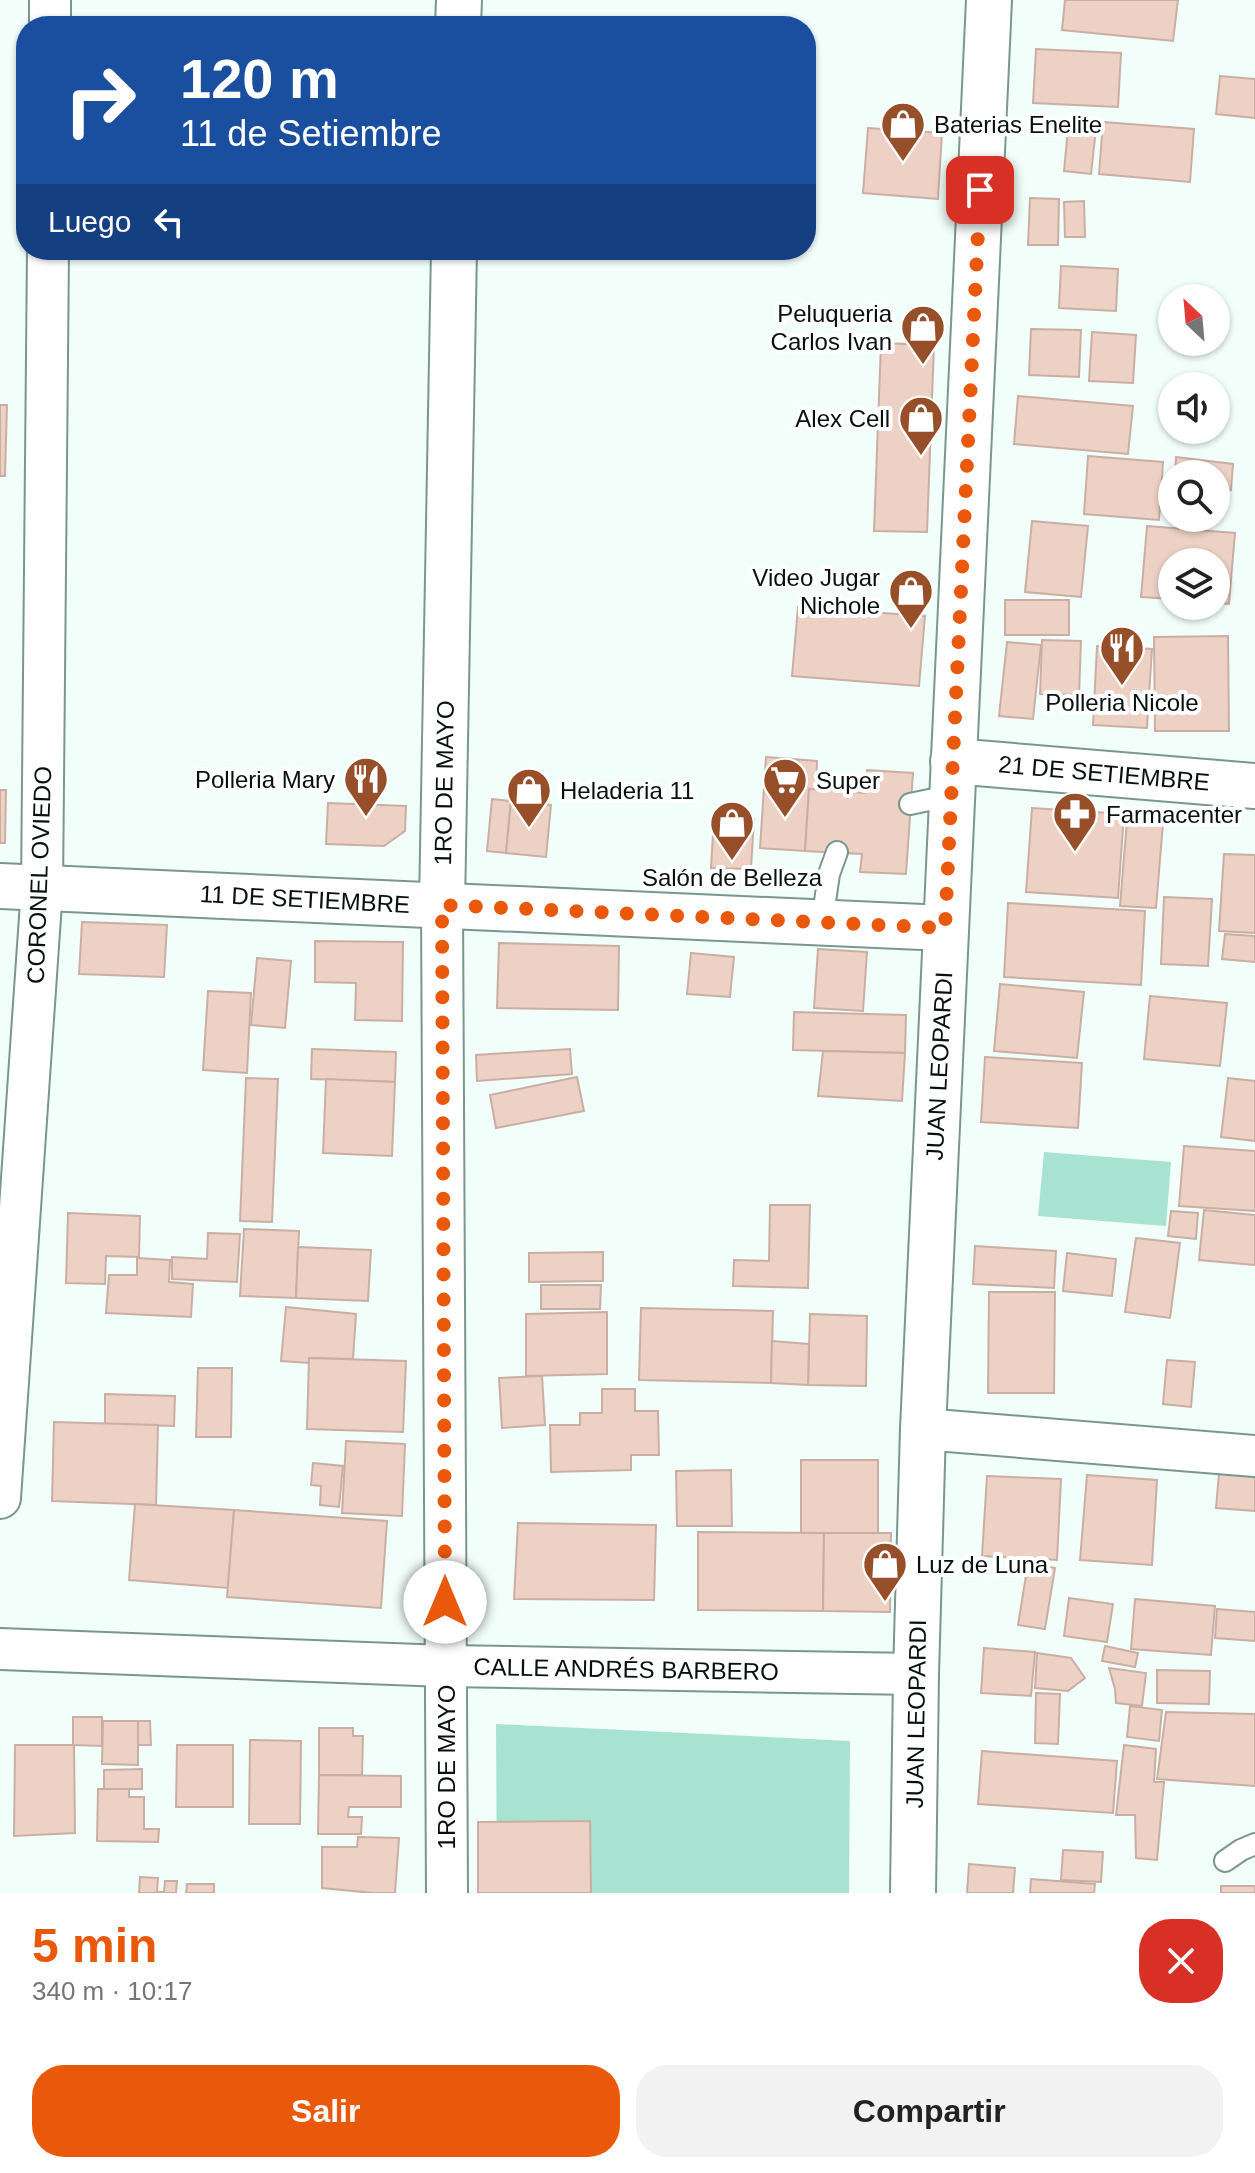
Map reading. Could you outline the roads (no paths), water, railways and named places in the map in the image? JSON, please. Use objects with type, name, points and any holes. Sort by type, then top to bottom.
[{"type":"main road","name":"JUAN LEOPARDI","points":[[913,1893],[923,1429],[989,0]]},
{"type":"main road","name":"1RO DE MAYO","points":[[442,905],[454,260]]},
{"type":"main road","name":"21 DE SETIEMBRE","points":[[953,778],[1255,786]]},
{"type":"main road","name":"11 DE SETIEMBRE","points":[[21,887],[945,928]]},
{"type":"street","name":"CORONEL OVIEDO","points":[[0,1498],[21,887],[48,260]]},
{"type":"street","name":"1RO DE MAYO","points":[[442,905],[447,1893]]},
{"type":"street","points":[[923,1429],[1255,1456]]},
{"type":"street","name":"CALLE ANDRÉS BARBERO","points":[[0,1649],[445,1666],[916,1674]]},
{"type":"lane","points":[[910,804],[953,778]]},
{"type":"lane","points":[[822,922],[829,874],[837,852]]},
{"type":"lane","points":[[1225,1861],[1255,1844]]},
{"type":"place","name":"Baterias Enelite","points":[[903,163]]},
{"type":"place","name":"Peluqueria Carlos Ivan","points":[[923,366]]},
{"type":"place","name":"Alex Cell","points":[[921,457]]},
{"type":"place","name":"Video Jugar Nichole","points":[[911,630]]},
{"type":"place","name":"Polleria Nicole","points":[[1122,687]]},
{"type":"place","name":"Polleria Mary","points":[[366,818]]},
{"type":"place","name":"Super","points":[[785,819]]},
{"type":"place","name":"Heladeria 11","points":[[529,829]]},
{"type":"place","name":"Farmacenter","points":[[1075,853]]},
{"type":"place","name":"Salón de Belleza","points":[[732,862]]},
{"type":"place","name":"Luz de Luna","points":[[885,1603]]}]
